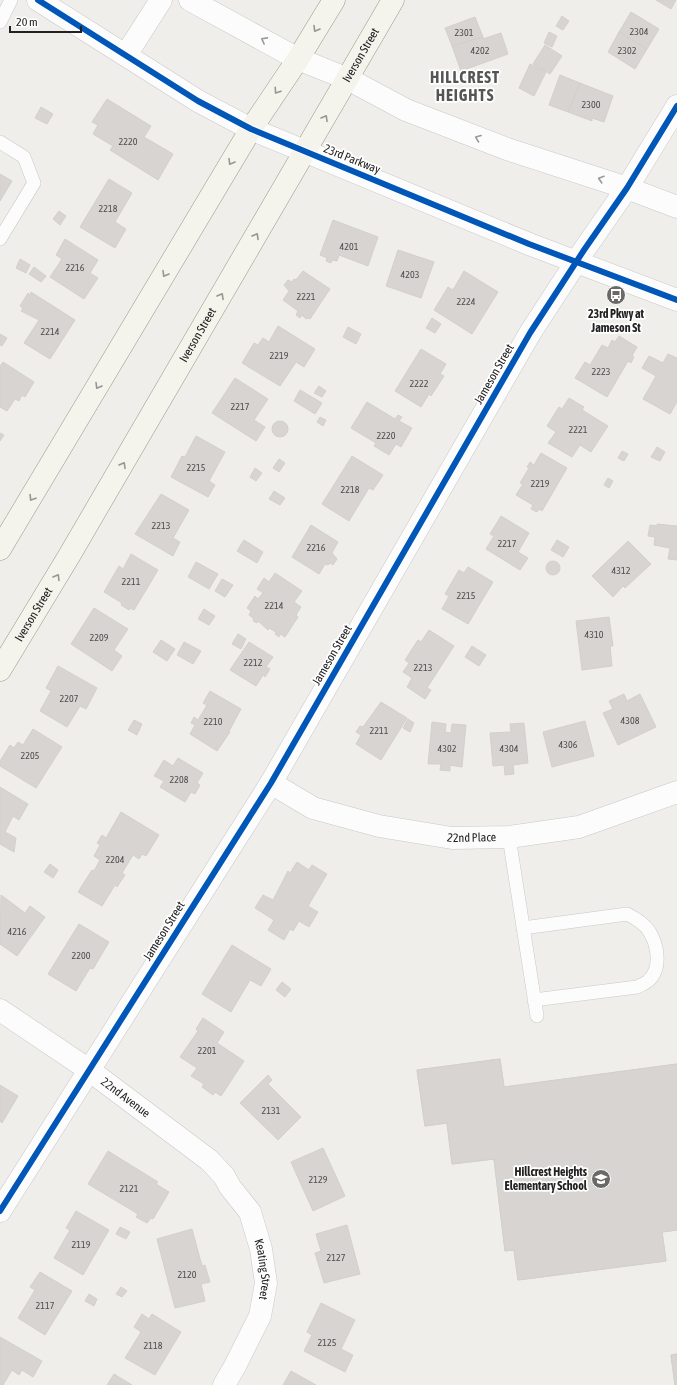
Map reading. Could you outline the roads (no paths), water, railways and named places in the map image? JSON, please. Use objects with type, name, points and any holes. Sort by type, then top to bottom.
[{"type":"main road","points":[[0,549],[251,129],[298,59],[334,0]]},
{"type":"main road","name":"Iverson Street","points":[[0,670],[69,556],[306,152],[393,0]]},
{"type":"street","name":"23rd Parkway","points":[[38,0],[198,101],[251,129],[529,244],[677,300]]},
{"type":"street","points":[[126,55],[161,0]]},
{"type":"street","points":[[190,0],[298,59],[348,79],[406,110],[493,143],[627,188],[677,208]]},
{"type":"street","name":"Jameson Street","points":[[0,1210],[271,783],[530,333],[576,262],[627,188],[677,106]]},
{"type":"street","name":"22nd Place","points":[[271,783],[313,808],[379,826],[452,838],[509,837],[579,827],[677,792]]},
{"type":"street","name":"22nd Avenue","points":[[0,1010],[89,1070],[209,1160]]},
{"type":"street","name":"Keating Street","points":[[209,1160],[224,1176],[230,1187],[250,1212],[261,1249],[266,1283],[260,1316],[236,1366],[224,1385]]},
{"type":"lane","points":[[0,22],[11,0]]},
{"type":"lane","points":[[0,142],[24,157],[34,183],[0,239]]},
{"type":"lane","points":[[509,837],[537,1016]]},
{"type":"lane","points":[[523,928],[627,914],[636,918],[649,931],[656,950],[657,962],[654,973],[648,981],[637,987],[534,1000]]},
{"type":"place","name":"23rd Pkwy at Jameson St","points":[[616,295]]},
{"type":"place","name":"Hillcrest Heights Elementary School","points":[[601,1179]]},
{"type":"district","name":"HILLCREST HEIGHTS","points":[[465,86]]}]
